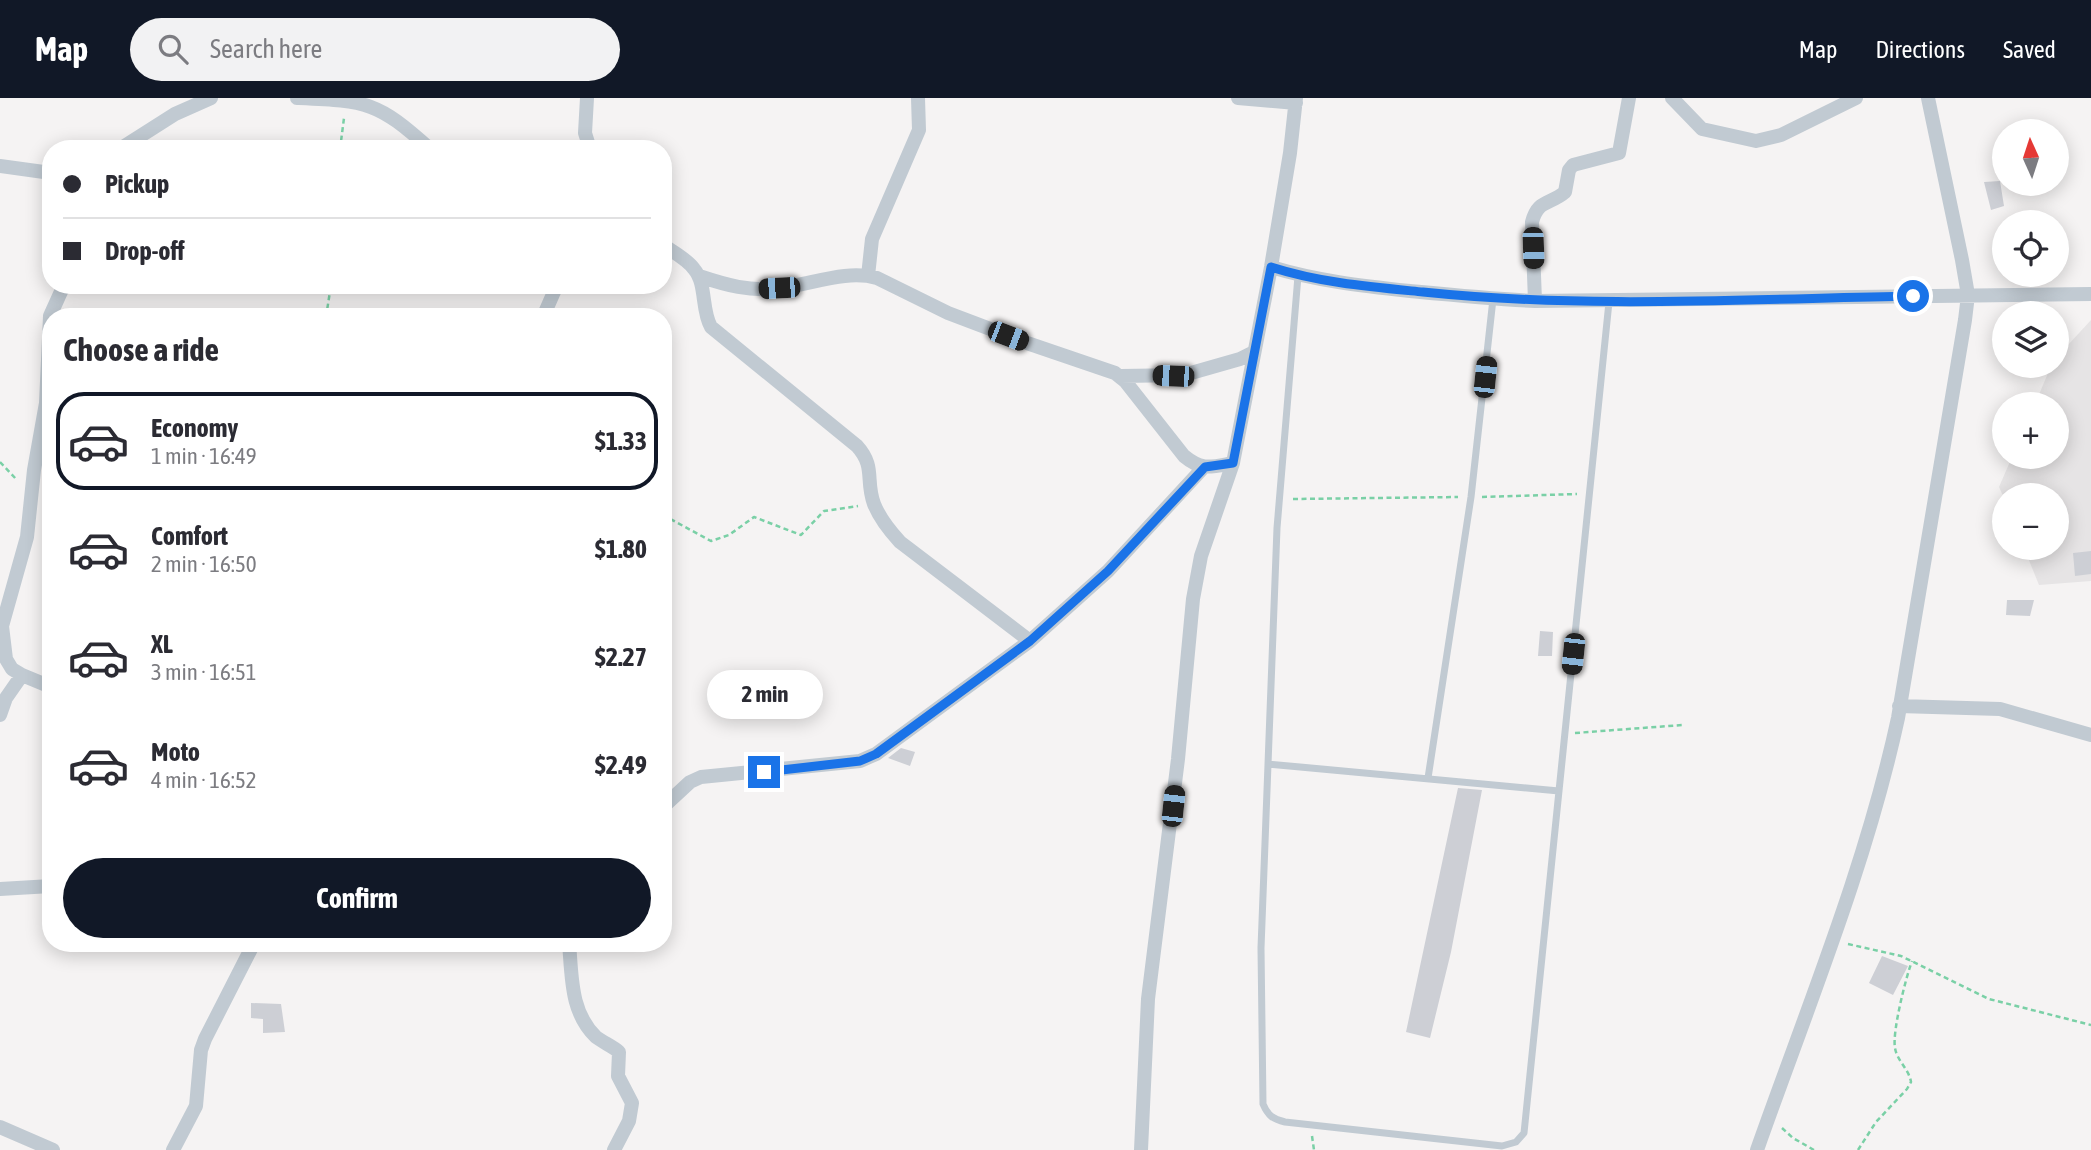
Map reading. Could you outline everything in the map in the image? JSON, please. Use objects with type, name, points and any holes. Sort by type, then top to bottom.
[{"type":"street","points":[[134,140],[175,114],[211,98]]},
{"type":"street","points":[[297,98],[363,103],[391,116],[419,140]]},
{"type":"street","points":[[587,98],[585,133],[587,140]]},
{"type":"street","points":[[868,276],[872,239],[919,130],[918,98]]},
{"type":"street","points":[[1141,1150],[1148,999],[1177,772],[1193,599],[1202,556],[1233,463],[1271,267],[1296,101],[1238,98]]},
{"type":"street","points":[[1535,301],[1534,215],[1543,203],[1565,192],[1569,170],[1573,165],[1619,153],[1629,98]]},
{"type":"street","points":[[1672,98],[1702,129],[1718,135],[1756,141],[1781,135],[1856,98]]},
{"type":"street","points":[[1757,1150],[1862,856],[1884,781],[1968,295],[1928,98]]},
{"type":"street","points":[[0,166],[42,172]]},
{"type":"street","points":[[672,252],[694,268],[699,276],[707,320],[711,327],[867,456],[874,503],[887,528],[900,542],[1030,641]]},
{"type":"street","points":[[1271,267],[1298,276],[1338,283],[1535,301],[2091,295]]},
{"type":"street","points":[[699,276],[737,288],[757,290],[843,277],[868,276],[948,313],[1121,376],[1184,375],[1229,363],[1254,352]]},
{"type":"street","points":[[1121,376],[1184,456],[1197,466],[1233,463]]},
{"type":"street","points":[[42,425],[27,537],[2,625],[6,659],[12,669],[42,684]]},
{"type":"street","points":[[672,799],[690,782],[701,777],[810,767],[867,758],[1030,641],[1108,571],[1205,467]]},
{"type":"street","points":[[0,715],[6,698],[22,676]]},
{"type":"street","points":[[1899,706],[2000,709],[2091,736]]},
{"type":"street","points":[[0,888],[42,886]]},
{"type":"street","points":[[173,1150],[196,1106],[201,1050],[205,1039],[249,952]]},
{"type":"street","points":[[570,952],[576,1005],[580,1016],[595,1035],[619,1052],[618,1076],[631,1098],[629,1121],[614,1150]]},
{"type":"street","points":[[0,1127],[53,1150]]},
{"type":"lane","points":[[1298,276],[1279,500],[1261,948],[1263,1104],[1267,1114],[1275,1120],[1285,1122],[1502,1146],[1516,1142],[1524,1133],[1609,302]]},
{"type":"lane","points":[[1428,778],[1471,497],[1493,299]]},
{"type":"lane","points":[[1268,764],[1559,791]]},
{"type":"path","points":[[340,140],[341,127],[350,101]]},
{"type":"path","points":[[1279,500],[1590,494]]},
{"type":"path","points":[[672,520],[711,541],[729,535],[754,517],[802,535],[824,511],[874,503]]},
{"type":"path","points":[[1565,734],[1683,725]]},
{"type":"path","points":[[1831,941],[1885,951],[1912,961],[1989,999],[2091,1025]]},
{"type":"path","points":[[1858,1150],[1875,1122],[1911,1082],[1895,1047],[1895,1037],[1905,982],[1912,961]]},
{"type":"path","points":[[1769,1116],[1793,1138],[1814,1150]]},
{"type":"shaded area","points":[[2091,320],[2091,581],[2039,585],[2029,560],[2069,560],[2069,483],[2001,483],[2007,469],[2069,469],[2069,392],[2040,392],[2046,378],[2069,378],[2069,344]]},
{"type":"building","points":[[1984,182],[1992,182],[1992,196],[2002,196],[2004,206],[1991,210]]},
{"type":"building","points":[[2091,551],[2091,574],[2075,576],[2073,553]]},
{"type":"building","points":[[2007,600],[2034,600],[2030,616],[2006,615]]},
{"type":"building","points":[[1540,631],[1553,632],[1552,656],[1538,656]]},
{"type":"building","points":[[901,748],[915,752],[910,766],[888,758]]},
{"type":"building","points":[[1458,788],[1482,790],[1451,952],[1430,1038],[1406,1032]]},
{"type":"building","points":[[1882,956],[1908,966],[1893,995],[1869,983]]},
{"type":"building","points":[[251,1003],[281,1004],[285,1032],[263,1033],[263,1019],[251,1018]]},
{"type":"route","points":[[764,772],[860,761],[876,754],[1030,641],[1108,571],[1205,467],[1233,463],[1271,267],[1298,276],[1338,283],[1493,299],[1609,302],[1913,296]]}]
